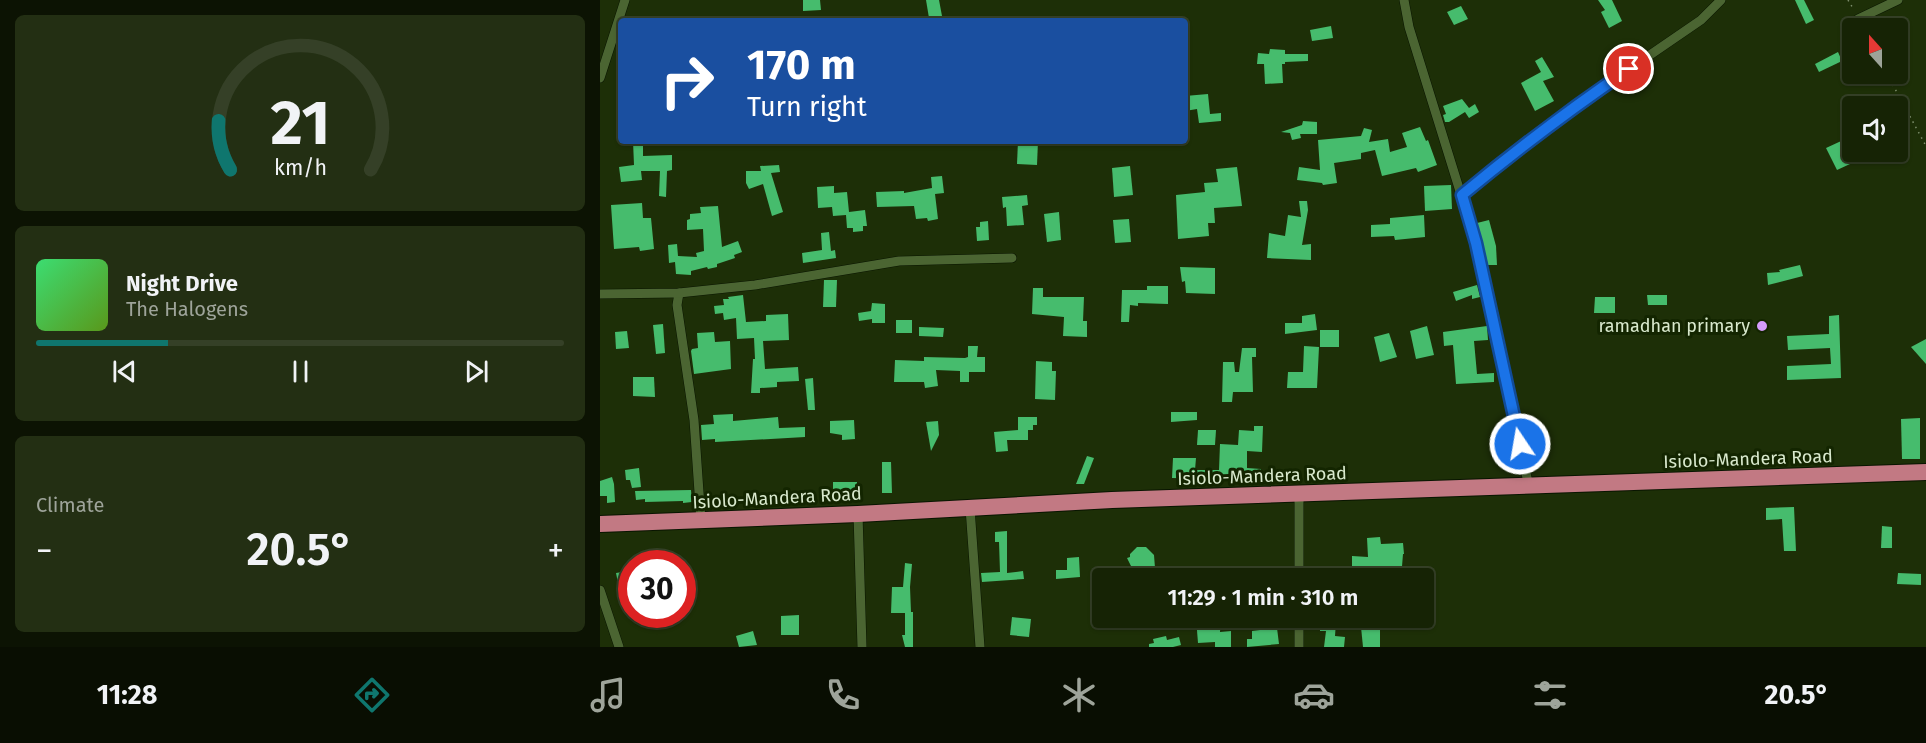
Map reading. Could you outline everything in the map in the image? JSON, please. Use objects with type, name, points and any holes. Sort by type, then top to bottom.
[{"type":"highway","name":"Isiolo-Mandera Road","points":[[600,524],[1112,501],[1926,472]]},
{"type":"street","points":[[619,18],[625,0]]},
{"type":"street","points":[[1404,0],[1409,27],[1478,252],[1529,487]]},
{"type":"street","points":[[1462,195],[1593,94],[1701,20],[1721,0]]},
{"type":"street","points":[[1860,18],[1898,0]]},
{"type":"street","points":[[600,78],[618,21]]},
{"type":"street","points":[[600,44],[610,44]]},
{"type":"street","points":[[600,294],[679,293],[755,285],[899,261],[1012,258]]},
{"type":"street","points":[[679,293],[677,305],[690,389],[701,521]]},
{"type":"street","points":[[1299,494],[1299,568]]},
{"type":"street","points":[[970,508],[980,647]]},
{"type":"street","points":[[858,514],[862,647]]},
{"type":"street","points":[[600,590],[619,647]]},
{"type":"street","points":[[1299,628],[1299,647]]},
{"type":"path","points":[[1892,84],[1926,146]]},
{"type":"building","points":[[803,0],[820,0],[821,10],[803,11]]},
{"type":"building","points":[[926,0],[939,0],[942,16],[929,18]]},
{"type":"building","points":[[1598,0],[1612,0],[1622,21],[1609,28],[1601,12],[1605,10]]},
{"type":"building","points":[[1795,0],[1804,0],[1814,20],[1806,24]]},
{"type":"building","points":[[1461,6],[1468,19],[1454,25],[1447,12]]},
{"type":"building","points":[[1331,26],[1333,38],[1312,41],[1310,30]]},
{"type":"building","points":[[1270,49],[1285,50],[1285,54],[1308,54],[1308,61],[1285,62],[1282,64],[1283,83],[1265,84],[1264,64],[1257,64],[1258,53],[1269,54]]},
{"type":"building","points":[[1838,52],[1842,61],[1819,72],[1815,64]]},
{"type":"building","points":[[1542,57],[1554,77],[1543,81],[1554,101],[1535,111],[1521,83],[1541,72],[1535,61]]},
{"type":"building","points":[[1208,94],[1210,114],[1221,113],[1221,121],[1199,123],[1197,109],[1188,110],[1188,96]]},
{"type":"building","points":[[1462,99],[1469,108],[1475,104],[1479,112],[1469,118],[1465,112],[1445,122],[1443,115],[1446,114],[1443,106]]},
{"type":"building","points":[[1303,121],[1317,122],[1317,134],[1300,134],[1301,138],[1292,140],[1290,133],[1281,132],[1302,125]]},
{"type":"building","points":[[1420,127],[1426,141],[1428,140],[1437,165],[1418,172],[1416,168],[1382,176],[1375,150],[1361,153],[1361,159],[1334,163],[1337,183],[1323,185],[1297,180],[1299,167],[1320,170],[1318,140],[1361,136],[1364,128],[1372,130],[1369,142],[1388,139],[1390,152],[1407,147],[1402,133]]},
{"type":"building","points":[[1842,141],[1842,162],[1854,162],[1837,170],[1826,148]]},
{"type":"building","points":[[633,144],[643,144],[643,156],[672,155],[672,170],[667,171],[666,197],[659,196],[660,171],[641,171],[642,180],[621,182],[619,167],[634,165]]},
{"type":"building","points":[[1018,144],[1038,144],[1037,165],[1017,164]]},
{"type":"building","points":[[779,165],[780,172],[771,173],[783,212],[772,216],[763,184],[749,189],[746,183],[746,171],[761,171],[760,166]]},
{"type":"building","points":[[1130,166],[1133,195],[1114,197],[1112,168]]},
{"type":"building","points":[[1237,167],[1242,206],[1214,208],[1215,223],[1208,223],[1209,236],[1178,239],[1176,195],[1205,192],[1204,183],[1218,182],[1216,169]]},
{"type":"building","points":[[942,176],[944,193],[935,194],[938,219],[928,221],[927,218],[916,219],[914,206],[877,207],[876,192],[904,191],[904,193],[932,188],[931,177]]},
{"type":"building","points":[[1451,185],[1452,209],[1425,211],[1424,186]]},
{"type":"building","points":[[834,186],[834,193],[847,192],[849,212],[865,210],[867,226],[863,226],[863,231],[853,232],[853,228],[847,228],[846,215],[833,216],[832,207],[818,208],[817,187]]},
{"type":"building","points":[[1027,195],[1028,205],[1022,206],[1024,225],[1007,226],[1006,207],[1003,208],[1002,197]]},
{"type":"building","points":[[1299,201],[1307,201],[1308,210],[1302,245],[1311,244],[1311,260],[1267,258],[1269,233],[1285,236],[1288,215],[1301,217]]},
{"type":"building","points":[[642,203],[643,218],[651,218],[654,249],[640,251],[639,247],[614,249],[611,205]]},
{"type":"building","points":[[718,206],[722,247],[738,241],[742,252],[734,255],[735,258],[717,264],[717,267],[691,271],[691,275],[676,274],[675,262],[669,263],[668,245],[677,244],[678,256],[697,257],[696,253],[704,251],[703,229],[687,230],[687,220],[690,219],[690,214],[701,213],[700,207]]},
{"type":"building","points":[[1059,212],[1061,240],[1047,242],[1044,214]]},
{"type":"building","points":[[1424,215],[1425,237],[1395,240],[1394,236],[1371,237],[1371,225],[1390,224],[1390,218]]},
{"type":"building","points":[[1129,219],[1131,242],[1115,243],[1113,220]]},
{"type":"building","points":[[1489,220],[1496,246],[1497,265],[1488,265],[1477,223]]},
{"type":"building","points":[[988,221],[989,240],[977,241],[976,227],[980,227],[980,222]]},
{"type":"building","points":[[829,232],[831,251],[835,250],[836,258],[803,263],[802,253],[822,250],[821,233]]},
{"type":"building","points":[[1800,265],[1803,276],[1768,285],[1767,273],[1780,272],[1779,270]]},
{"type":"building","points":[[1180,267],[1215,268],[1215,294],[1186,293]]},
{"type":"building","points":[[824,280],[837,280],[836,307],[823,307]]},
{"type":"building","points":[[1477,285],[1480,297],[1472,299],[1472,295],[1456,301],[1453,292]]},
{"type":"building","points":[[1147,286],[1168,286],[1168,304],[1130,305],[1129,322],[1121,322],[1122,290],[1147,290]]},
{"type":"building","points":[[1033,288],[1043,288],[1043,297],[1084,297],[1083,321],[1087,321],[1087,337],[1063,336],[1064,317],[1032,314]]},
{"type":"building","points":[[743,295],[746,322],[766,321],[766,315],[788,314],[789,340],[763,341],[765,369],[798,367],[799,381],[777,382],[777,387],[760,388],[760,393],[751,393],[753,359],[755,359],[754,338],[737,339],[736,318],[724,320],[723,313],[715,314],[714,306],[724,305],[723,299],[729,299],[728,297]]},
{"type":"building","points":[[1647,295],[1667,295],[1667,305],[1648,305]]},
{"type":"building","points":[[1595,297],[1615,297],[1615,313],[1594,313]]},
{"type":"building","points":[[872,303],[885,304],[885,323],[872,323],[872,319],[859,321],[858,313],[871,311]]},
{"type":"building","points":[[1315,314],[1317,330],[1285,334],[1285,323],[1302,323],[1302,316]]},
{"type":"building","points":[[1839,315],[1841,378],[1787,380],[1787,366],[1831,364],[1830,348],[1788,350],[1787,336],[1829,334],[1829,316]]},
{"type":"building","points":[[896,320],[912,320],[912,333],[896,333]]},
{"type":"building","points":[[663,324],[665,353],[656,354],[653,325]]},
{"type":"building","points":[[1427,326],[1434,355],[1416,359],[1410,331]]},
{"type":"building","points":[[1487,326],[1488,340],[1474,341],[1477,374],[1494,373],[1494,382],[1456,384],[1453,345],[1444,346],[1443,332]]},
{"type":"building","points":[[919,327],[944,328],[943,337],[919,336]]},
{"type":"building","points":[[1320,330],[1339,330],[1339,347],[1320,347]]},
{"type":"building","points":[[627,331],[629,348],[616,349],[615,332]]},
{"type":"building","points":[[714,332],[715,342],[730,341],[731,369],[694,374],[691,351],[698,348],[697,333]]},
{"type":"building","points":[[1389,333],[1397,357],[1380,362],[1374,337]]},
{"type":"building","points":[[1926,339],[1926,364],[1911,347]]},
{"type":"building","points":[[968,346],[978,346],[977,357],[985,357],[985,372],[969,372],[969,382],[960,382],[960,371],[936,370],[938,386],[925,388],[924,382],[894,382],[895,360],[924,361],[924,357],[965,358],[968,357]]},
{"type":"building","points":[[1304,346],[1319,347],[1317,388],[1287,388],[1288,372],[1303,372]]},
{"type":"building","points":[[1242,348],[1256,348],[1256,357],[1252,357],[1253,392],[1233,392],[1232,402],[1222,402],[1223,362],[1234,362],[1235,372],[1239,372]]},
{"type":"building","points":[[1036,361],[1052,362],[1052,371],[1056,371],[1055,400],[1035,399]]},
{"type":"building","points":[[633,377],[654,377],[655,397],[633,396]]},
{"type":"building","points":[[813,378],[815,410],[808,410],[805,379]]},
{"type":"building","points":[[1171,412],[1197,412],[1197,420],[1171,422]]},
{"type":"building","points":[[733,414],[733,421],[778,417],[779,428],[805,427],[805,437],[715,442],[715,439],[702,440],[701,425],[714,424],[713,415]]},
{"type":"building","points":[[1018,417],[1037,417],[1037,425],[1033,425],[1033,430],[1028,430],[1028,440],[1007,440],[1008,451],[996,452],[994,432],[1018,430]]},
{"type":"building","points":[[1920,418],[1920,459],[1902,459],[1901,419]]},
{"type":"building","points":[[854,420],[855,439],[842,440],[842,435],[830,433],[830,421]]},
{"type":"building","points":[[938,421],[939,435],[931,451],[926,422]]},
{"type":"building","points":[[1254,426],[1263,426],[1262,452],[1247,451],[1247,468],[1261,469],[1261,480],[1172,478],[1173,458],[1196,458],[1195,470],[1219,470],[1220,444],[1238,445],[1239,430],[1254,431]]},
{"type":"building","points":[[1198,430],[1216,430],[1215,445],[1197,445]]},
{"type":"building","points":[[1087,456],[1094,458],[1084,484],[1076,484]]},
{"type":"building","points":[[882,462],[891,462],[892,493],[882,493]]},
{"type":"building","points":[[639,468],[641,487],[632,488],[630,480],[626,480],[625,470]]},
{"type":"building","points":[[612,477],[615,502],[607,503],[607,496],[600,496],[600,481]]},
{"type":"building","points":[[833,482],[857,482],[857,492],[833,492]]},
{"type":"building","points":[[691,490],[692,502],[683,503],[683,501],[645,502],[645,499],[636,500],[635,491]]},
{"type":"building","points":[[1794,507],[1796,551],[1784,551],[1782,519],[1766,520],[1766,508]]},
{"type":"building","points":[[1882,526],[1892,527],[1892,548],[1881,548]]},
{"type":"building","points":[[1007,531],[1007,573],[1023,571],[1024,579],[982,582],[981,573],[1000,572],[999,542],[995,542],[995,532]]},
{"type":"building","points":[[1380,537],[1381,544],[1403,543],[1402,568],[1352,568],[1352,556],[1368,557],[1367,538]]},
{"type":"building","points":[[1137,547],[1146,547],[1154,555],[1155,568],[1132,568],[1127,558]]},
{"type":"building","points":[[1079,557],[1080,577],[1056,579],[1056,570],[1067,570],[1067,558]]},
{"type":"building","points":[[905,563],[912,564],[910,587],[913,647],[905,647],[902,635],[905,635],[905,613],[891,613],[892,587],[903,587]]},
{"type":"building","points":[[1898,573],[1921,574],[1921,585],[1897,584]]},
{"type":"building","points":[[799,615],[799,635],[781,635],[781,616]]},
{"type":"building","points":[[1012,617],[1031,619],[1029,637],[1010,635]]},
{"type":"building","points":[[1197,628],[1220,628],[1220,632],[1231,631],[1231,647],[1215,647],[1215,642],[1198,643]]},
{"type":"building","points":[[1277,628],[1279,644],[1247,647],[1247,639],[1252,639],[1252,631]]},
{"type":"building","points":[[1320,628],[1336,628],[1335,636],[1345,637],[1344,647],[1324,647],[1326,631],[1320,631]]},
{"type":"building","points":[[1361,628],[1380,628],[1380,647],[1363,647]]},
{"type":"building","points":[[753,631],[757,645],[739,647],[736,636]]},
{"type":"building","points":[[1166,636],[1167,640],[1179,637],[1181,645],[1149,647],[1149,644],[1154,643],[1153,639]]},
{"type":"place","name":"ramadhan primary","points":[[1762,326]]},
{"type":"route","points":[[1520,444],[1476,243],[1462,195],[1629,69]]}]
